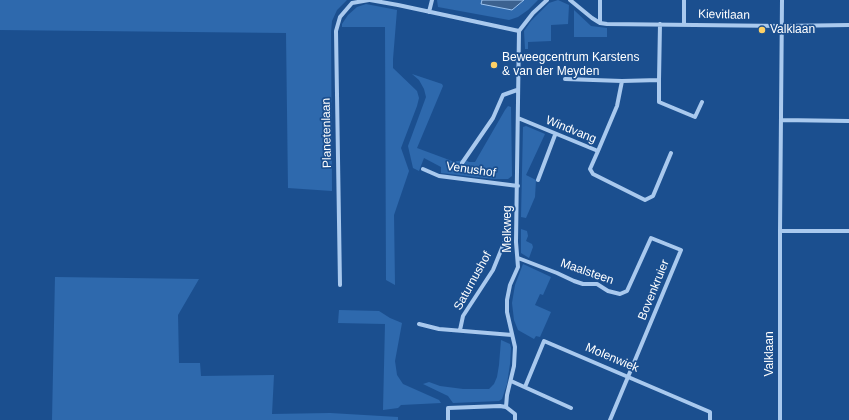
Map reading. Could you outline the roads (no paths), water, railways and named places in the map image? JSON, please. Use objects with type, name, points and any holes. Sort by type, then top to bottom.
[{"type":"street","name":"Planetenlaan","points":[[340,285],[336,31],[340,16],[352,3],[370,0],[518,31]]},
{"type":"street","points":[[429,12],[432,0]]},
{"type":"street","points":[[518,31],[547,0]]},
{"type":"street","points":[[570,0],[600,23]]},
{"type":"street","points":[[600,0],[600,23]]},
{"type":"street","points":[[684,0],[684,25]]},
{"type":"street","name":"Valklaan","points":[[780,420],[782,0]]},
{"type":"street","name":"Kievitlaan","points":[[600,23],[782,26],[849,24]]},
{"type":"street","points":[[660,24],[659,102],[695,117],[702,102]]},
{"type":"street","name":"Melkweg","points":[[506,407],[515,347],[507,312],[508,300],[510,285],[518,267],[516,242],[518,186],[518,31]]},
{"type":"street","points":[[564,79],[622,81],[659,80]]},
{"type":"street","name":"Windvang","points":[[518,118],[556,135],[598,151],[617,106],[622,81]]},
{"type":"street","points":[[462,163],[493,118],[502,95],[517,90]]},
{"type":"street","points":[[781,120],[849,120]]},
{"type":"street","points":[[538,180],[556,135]]},
{"type":"street","points":[[598,151],[590,169],[593,174],[645,200],[653,196],[671,153]]},
{"type":"street","name":"Venushof","points":[[422,169],[439,176],[518,186]]},
{"type":"street","points":[[780,231],[849,232]]},
{"type":"street","name":"Bovenkruier","points":[[610,420],[681,250],[651,238],[628,291]]},
{"type":"street","name":"Saturnushof","points":[[460,330],[463,316],[493,270],[504,243]]},
{"type":"street","name":"Maalsteen","points":[[518,258],[557,272],[583,284],[597,284],[608,291],[620,294],[628,291]]},
{"type":"street","points":[[419,324],[439,329],[512,335]]},
{"type":"street","name":"Molenwiek","points":[[525,387],[544,340],[710,412],[710,420]]},
{"type":"street","points":[[511,381],[571,408]]},
{"type":"street","points":[[448,420],[448,408],[500,406],[506,407],[515,414],[515,420]]},
{"type":"place","name":"Valklaan","points":[[762,30]]},
{"type":"place","name":"Beweegcentrum Karstens & van der Meyden","points":[[494,65]]}]
